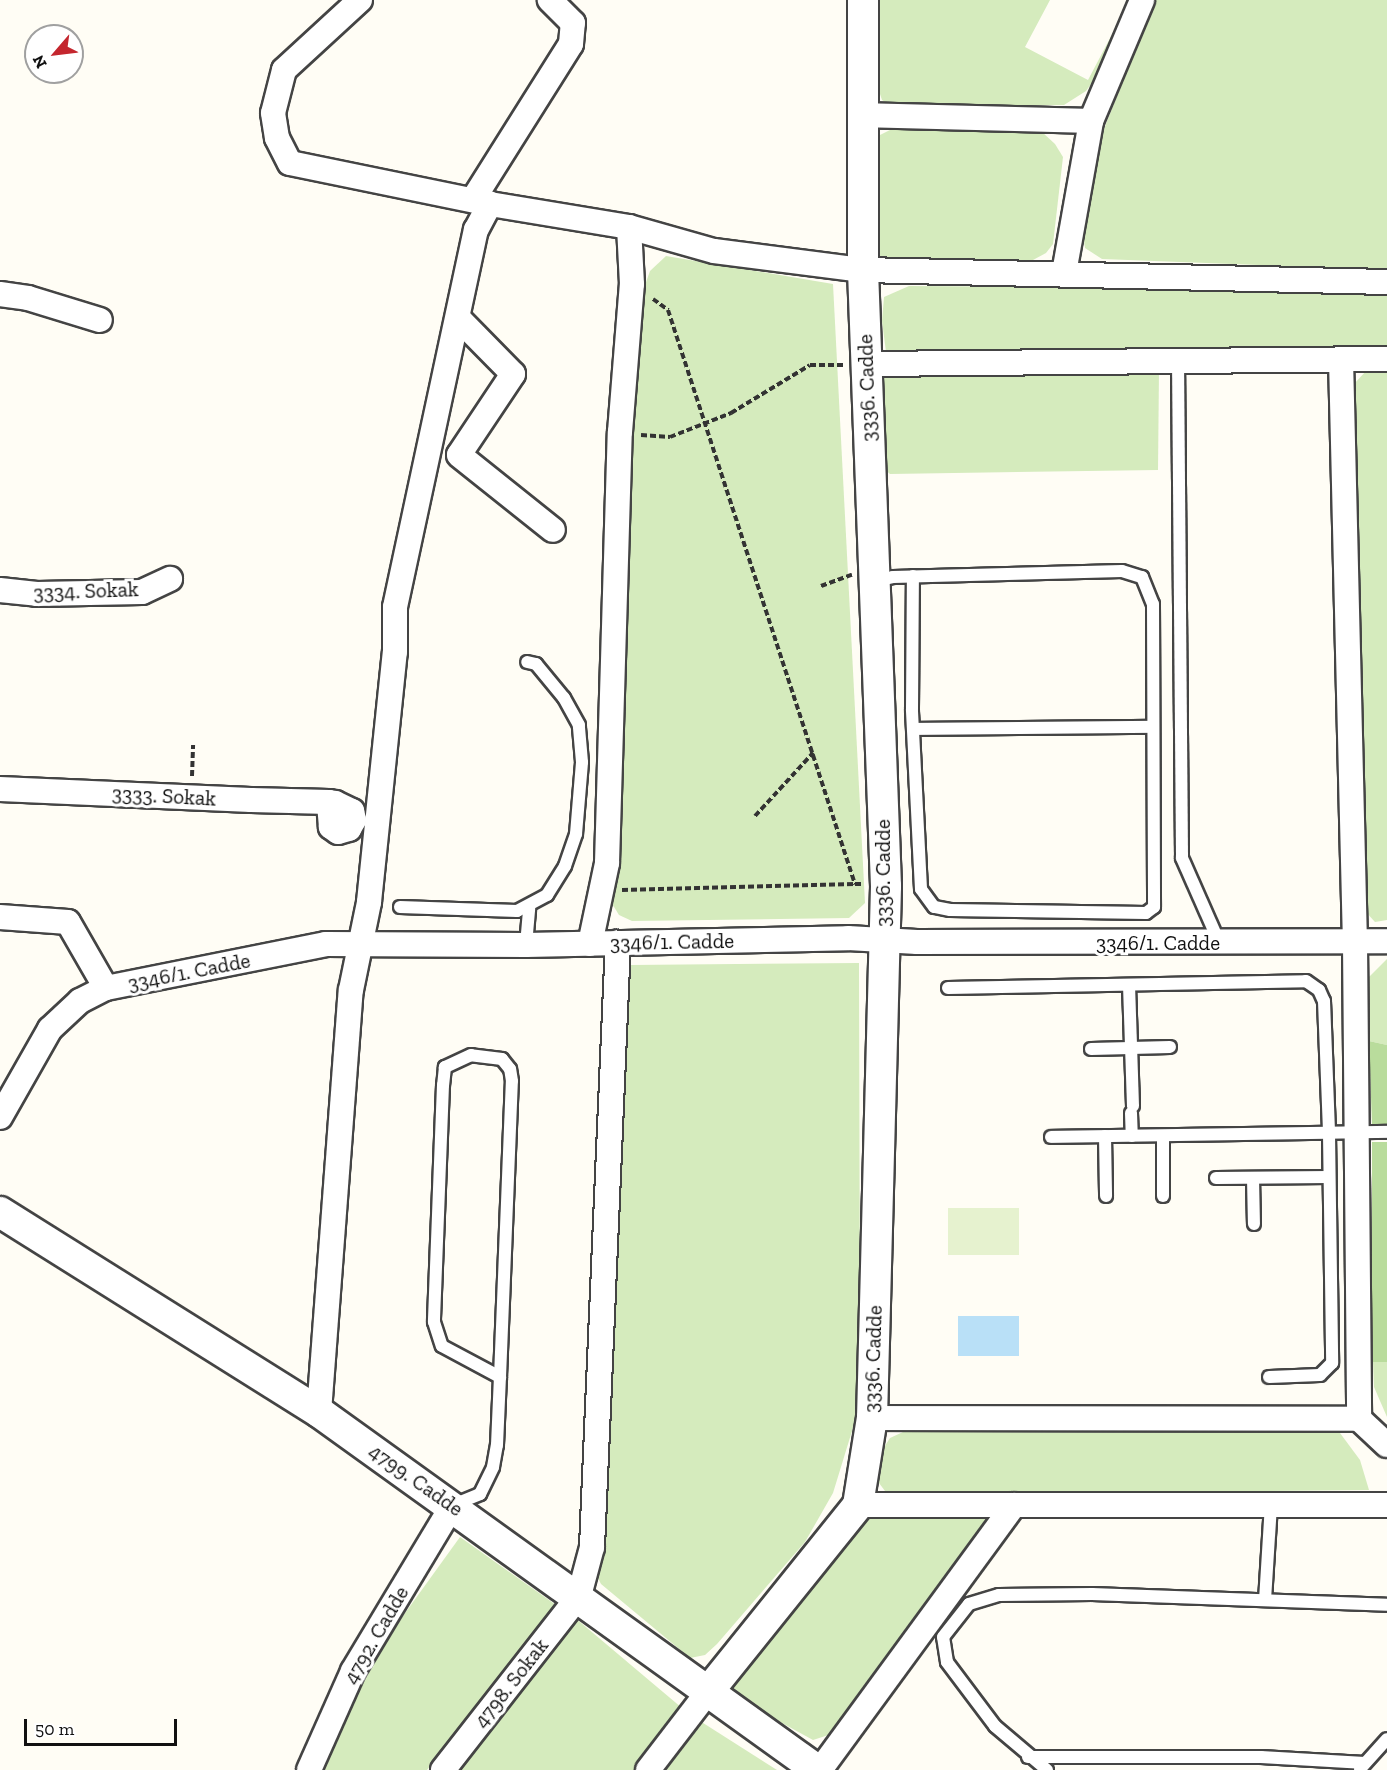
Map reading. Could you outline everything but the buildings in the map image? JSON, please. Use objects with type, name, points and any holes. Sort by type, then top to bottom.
[{"type":"street","points":[[360,0],[284,70],[273,113],[277,138],[290,163],[628,227],[714,251],[863,270],[1387,282]]},
{"type":"street","points":[[319,1412],[351,990],[369,902],[395,652],[395,607],[459,319],[482,201],[572,44],[573,23],[550,0]]},
{"type":"street","name":"3336. Cadde","points":[[707,1693],[858,1505],[872,1418],[886,885],[872,575],[863,270],[861,115],[863,0]]},
{"type":"street","points":[[1064,273],[1091,121],[1142,0]]},
{"type":"street","points":[[861,115],[1091,121]]},
{"type":"street","points":[[590,944],[607,863],[620,432],[632,284],[628,227]]},
{"type":"street","points":[[0,294],[28,298],[100,320]]},
{"type":"street","points":[[459,319],[513,374],[459,455],[552,530]]},
{"type":"street","points":[[867,364],[1178,358],[1387,359]]},
{"type":"street","points":[[1341,359],[1355,943],[1359,1419]]},
{"type":"street","name":"3334. Sokak","points":[[0,590],[37,594],[142,592],[170,579]]},
{"type":"street","name":"3333. Sokak","points":[[0,789],[329,802]]},
{"type":"street","name":"3346/1. Cadde","points":[[0,917],[68,922],[106,988],[326,944],[526,945],[883,940],[1219,943],[1387,941]]},
{"type":"street","points":[[579,1596],[592,1547],[618,943]]},
{"type":"street","points":[[0,1117],[50,1029],[80,1001],[106,988]]},
{"type":"street","name":"4799. Cadde","points":[[0,1212],[319,1412],[579,1596],[707,1693],[819,1770]]},
{"type":"street","points":[[872,1418],[1359,1419],[1387,1445]]},
{"type":"street","points":[[858,1505],[1387,1505]]},
{"type":"street","points":[[819,1770],[1014,1505]]},
{"type":"street","name":"4792. Cadde","points":[[309,1770],[353,1671],[452,1506]]},
{"type":"street","name":"4798. Sokak","points":[[443,1770],[579,1596]]},
{"type":"street","points":[[648,1770],[707,1693]]},
{"type":"lane","points":[[1178,358],[1182,858],[1219,943]]},
{"type":"lane","points":[[872,575],[1122,571],[1142,577],[1152,604],[1154,907],[1146,914],[934,907],[921,889],[913,729],[913,576]]},
{"type":"lane","points":[[400,907],[517,911],[529,908],[547,895],[572,850],[582,762],[579,725],[564,698],[536,664],[527,662]]},
{"type":"lane","points":[[913,729],[1153,727]]},
{"type":"lane","points":[[526,945],[529,908]]},
{"type":"lane","points":[[948,988],[1306,981],[1313,984],[1324,1001],[1329,1134],[1332,1363],[1320,1375],[1269,1377]]},
{"type":"lane","points":[[1129,985],[1132,1136]]},
{"type":"lane","points":[[1091,1049],[1170,1047]]},
{"type":"lane","points":[[452,1506],[480,1494],[493,1467],[500,1377],[512,1082],[510,1069],[502,1059],[471,1055],[446,1067],[443,1085],[434,1322],[442,1346],[500,1377]]},
{"type":"lane","points":[[1051,1137],[1387,1132]]},
{"type":"lane","points":[[1105,1136],[1106,1196]]},
{"type":"lane","points":[[1162,1136],[1163,1196]]},
{"type":"lane","points":[[1216,1178],[1329,1177]]},
{"type":"lane","points":[[1253,1178],[1254,1224]]},
{"type":"lane","points":[[1265,1600],[1271,1505]]},
{"type":"lane","points":[[1047,1770],[1028,1757],[995,1726],[947,1662],[943,1637],[969,1604],[999,1595],[1092,1594],[1387,1605]]},
{"type":"lane","points":[[1028,1757],[1261,1757],[1362,1767],[1387,1739]]},
{"type":"path","points":[[632,284],[669,310],[855,884]]},
{"type":"path","points":[[620,432],[670,437],[706,424],[773,390],[810,365],[867,364]]},
{"type":"path","points":[[821,586],[872,575]]},
{"type":"path","points":[[192,797],[193,745]]},
{"type":"path","points":[[755,816],[813,753]]},
{"type":"path","points":[[603,890],[886,885]]},
{"type":"green space","points":[[875,0],[1050,0],[1025,47],[1088,80],[1128,4],[1105,65],[1086,91],[1064,105],[893,107],[882,100],[878,88]]},
{"type":"green space","points":[[1155,0],[1387,0],[1387,270],[1102,259],[1085,248],[1082,226],[1100,139]]},
{"type":"green space","points":[[904,123],[1024,126],[1042,132],[1055,144],[1063,157],[1053,244],[1046,253],[1033,260],[906,262],[882,258],[877,252],[872,139]]},
{"type":"green space","points":[[666,256],[833,284],[865,903],[849,918],[632,921],[619,915],[611,902],[640,299],[650,271]]},
{"type":"green space","points":[[909,286],[1185,288],[1387,296],[1387,350],[886,352],[882,321],[884,297]]},
{"type":"green space","points":[[1159,370],[1158,470],[890,474],[884,469],[883,374]]},
{"type":"green space","points":[[1387,370],[1387,920],[1375,922],[1365,911],[1354,384],[1366,371]]},
{"type":"green space","points":[[1387,959],[1387,1045],[1369,1041],[1366,980]]},
{"type":"green space","points":[[859,963],[860,1340],[856,1418],[833,1493],[805,1542],[717,1644],[705,1655],[690,1658],[601,1584],[596,1574],[601,1545],[630,965]]},
{"type":"green space","points":[[1369,1041],[1387,1045],[1387,1124],[1372,1125]]},
{"type":"green space","points":[[1372,1142],[1387,1142],[1387,1362],[1372,1362]]},
{"type":"green space","points":[[948,1208],[1019,1208],[1019,1255],[948,1255]]},
{"type":"green space","points":[[1373,1362],[1387,1362],[1387,1417],[1374,1387]]},
{"type":"green space","points":[[903,1432],[1340,1433],[1360,1460],[1369,1490],[901,1495],[885,1491],[876,1479],[881,1452],[890,1438]]},
{"type":"green space","points":[[868,1514],[993,1514],[844,1730],[813,1740],[735,1697],[734,1687]]},
{"type":"green space","points":[[460,1537],[556,1605],[427,1770],[314,1770],[382,1645]]},
{"type":"green space","points":[[574,1617],[682,1708],[636,1770],[452,1770]]},
{"type":"green space","points":[[700,1721],[777,1770],[655,1770]]},
{"type":"water","points":[[958,1316],[1019,1316],[1019,1356],[958,1356]]}]
